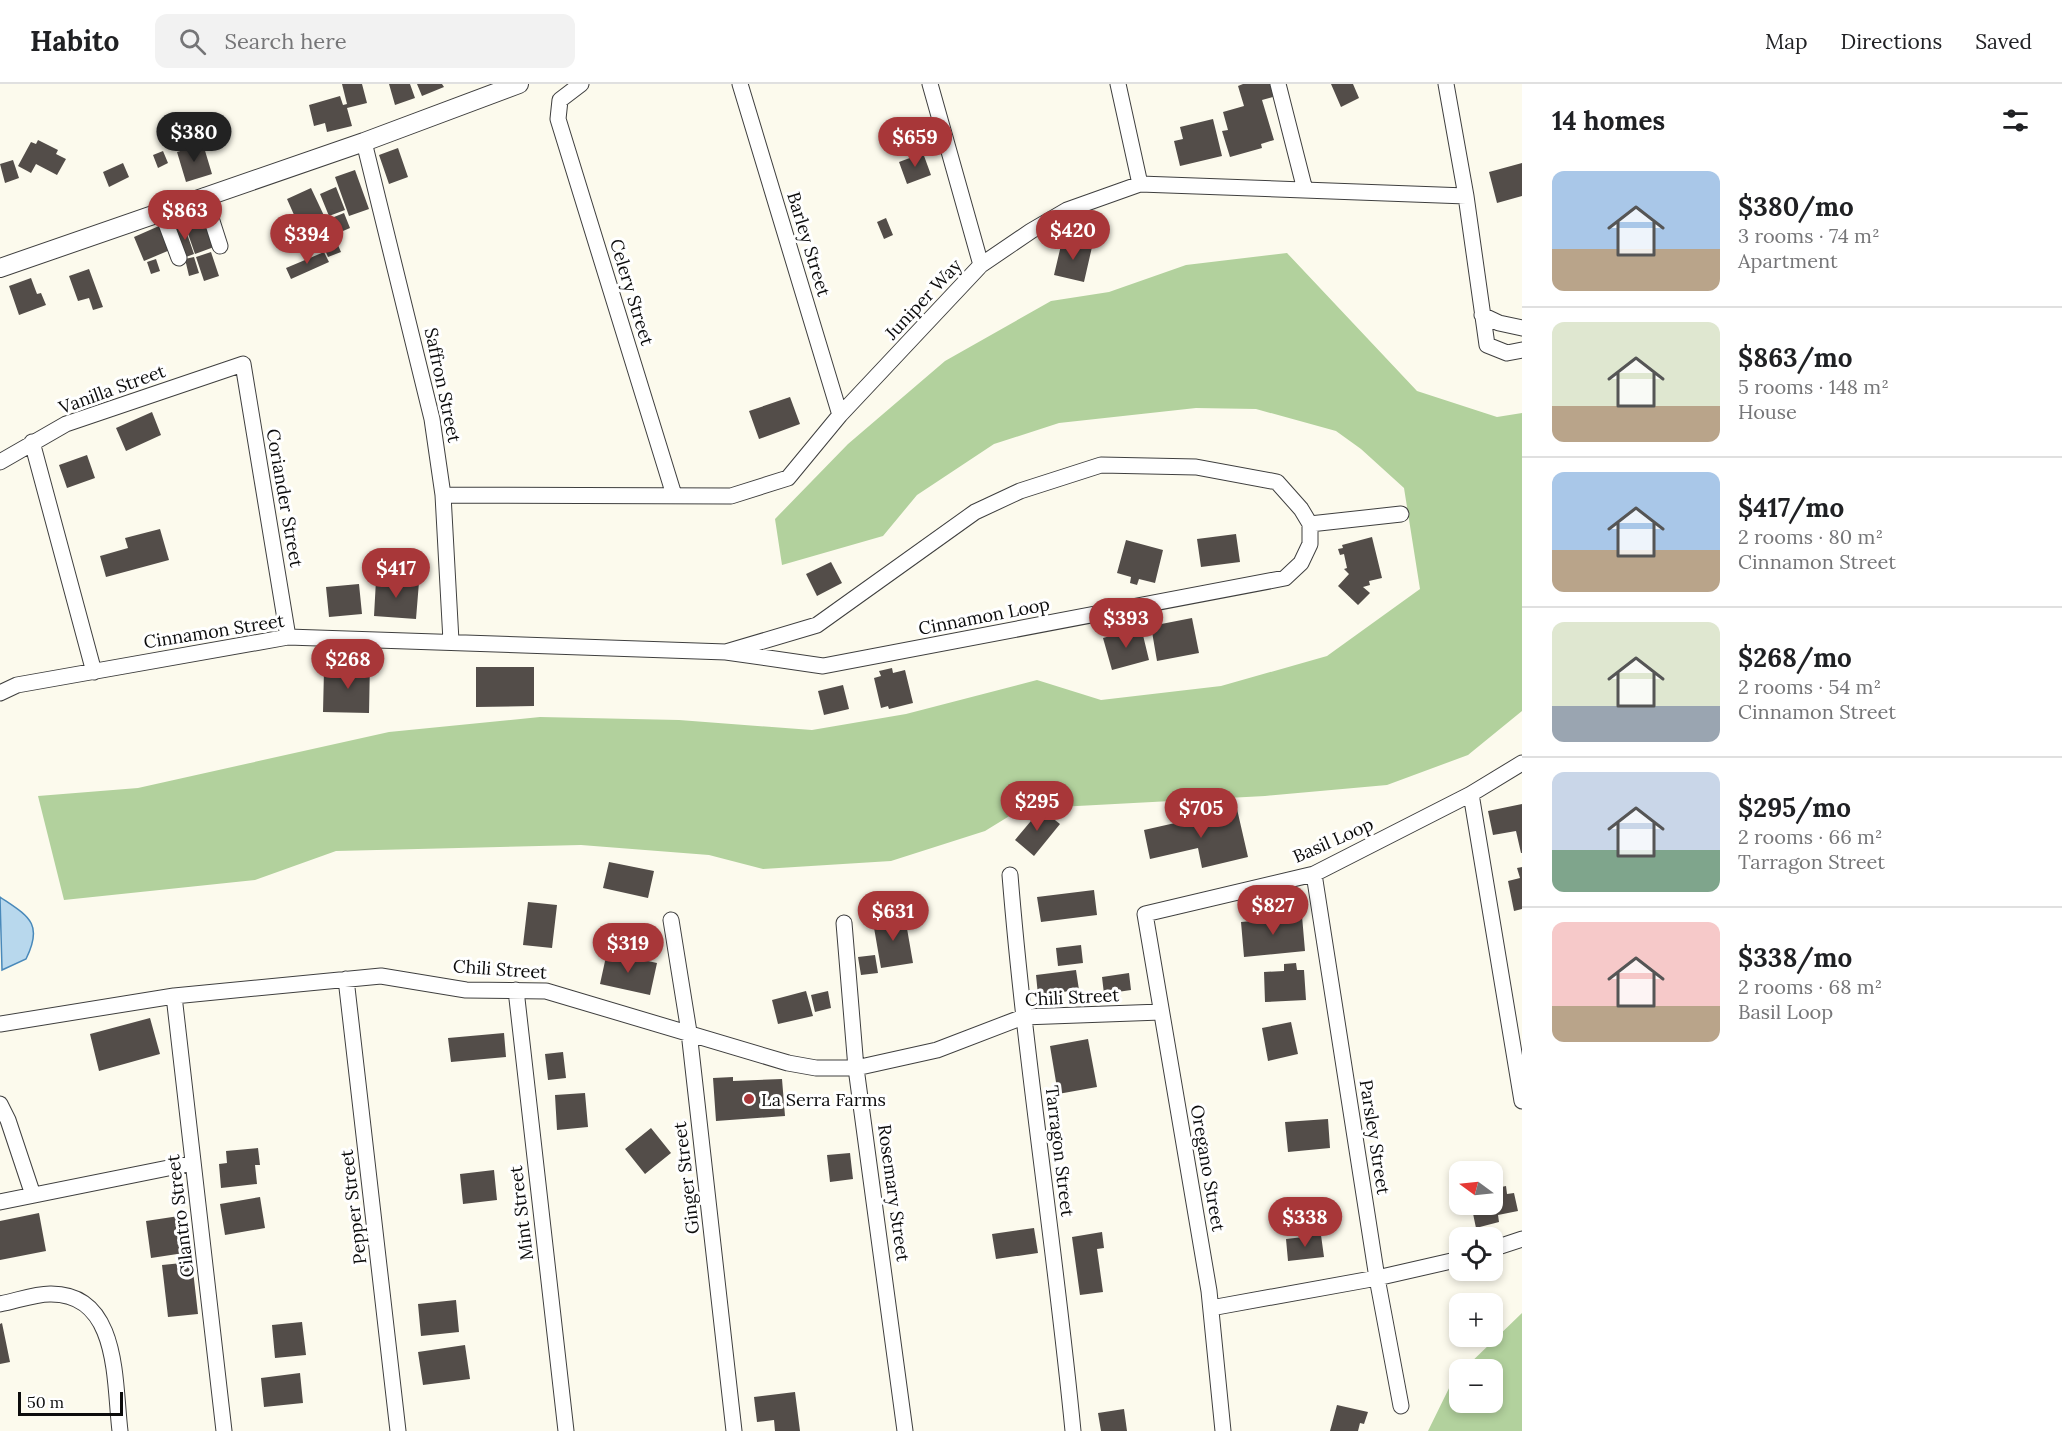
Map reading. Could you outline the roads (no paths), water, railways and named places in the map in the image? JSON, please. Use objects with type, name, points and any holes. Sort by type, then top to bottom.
[{"type":"street","points":[[0,268],[161,210],[364,142],[519,84]]},
{"type":"street","name":"Celery Street","points":[[581,84],[560,100],[558,119],[674,495]]},
{"type":"street","name":"Barley Street","points":[[740,84],[840,415]]},
{"type":"street","points":[[930,84],[981,265]]},
{"type":"street","points":[[1118,84],[1140,184]]},
{"type":"street","points":[[1278,84],[1305,190]]},
{"type":"street","points":[[1446,84],[1466,196],[1487,345],[1507,353],[1522,350]]},
{"type":"street","name":"Saffron Street","points":[[364,142],[432,419],[443,495],[451,641]]},
{"type":"street","name":"Juniper Way","points":[[443,495],[731,496],[788,478],[840,415],[981,265],[1067,210],[1140,184],[1466,196]]},
{"type":"street","points":[[204,196],[220,246]]},
{"type":"street","points":[[161,210],[179,258]]},
{"type":"street","points":[[1482,315],[1499,323],[1522,328]]},
{"type":"street","name":"Vanilla Street","points":[[0,462],[66,424],[243,364]]},
{"type":"street","name":"Coriander Street","points":[[243,364],[288,638]]},
{"type":"street","points":[[32,442],[94,672]]},
{"type":"street","points":[[726,652],[817,625],[975,512],[1020,491],[1101,465],[1196,467],[1277,482],[1301,509],[1310,524],[1401,514]]},
{"type":"street","name":"Cinnamon Loop","points":[[726,652],[823,666],[1264,584],[1285,578],[1301,563],[1310,544],[1310,524]]},
{"type":"street","name":"Cinnamon Street","points":[[0,693],[17,686],[288,638],[451,641],[726,652]]},
{"type":"street","name":"Basil Loop","points":[[1145,914],[1314,874],[1471,794],[1522,763]]},
{"type":"street","points":[[1471,794],[1522,1101]]},
{"type":"street","name":"Parsley Street","points":[[1314,874],[1377,1278],[1401,1406]]},
{"type":"street","name":"Tarragon Street","points":[[1010,875],[1023,1017],[1061,1311],[1073,1431]]},
{"type":"street","name":"Oregano Street","points":[[1145,914],[1211,1308],[1223,1431]]},
{"type":"street","name":"Ginger Street","points":[[671,920],[689,1032],[734,1431]]},
{"type":"street","name":"Rosemary Street","points":[[844,923],[856,1068],[905,1431]]},
{"type":"street","name":"Chili Street","points":[[0,1024],[174,996],[381,976],[466,990],[546,991],[788,1063],[816,1068],[856,1068],[937,1050],[1023,1017],[1161,1012]]},
{"type":"street","name":"Pepper Street","points":[[346,979],[398,1431]]},
{"type":"street","name":"Mint Street","points":[[516,990],[566,1431]]},
{"type":"street","name":"Cilantro Street","points":[[174,996],[224,1431]]},
{"type":"street","points":[[0,1104],[8,1120],[33,1195]]},
{"type":"street","points":[[0,1202],[194,1163]]},
{"type":"street","points":[[1503,1245],[1522,1239]]},
{"type":"street","points":[[1211,1308],[1377,1278],[1449,1262]]},
{"type":"street","points":[[0,1304],[51,1294],[70,1297],[88,1306],[100,1320],[110,1340],[120,1431]]},
{"type":"water","points":[[0,897],[25,915],[33,929],[31,947],[26,959],[2,970]]},
{"type":"place","name":"La Serra Farms","points":[[749,1099]]}]
